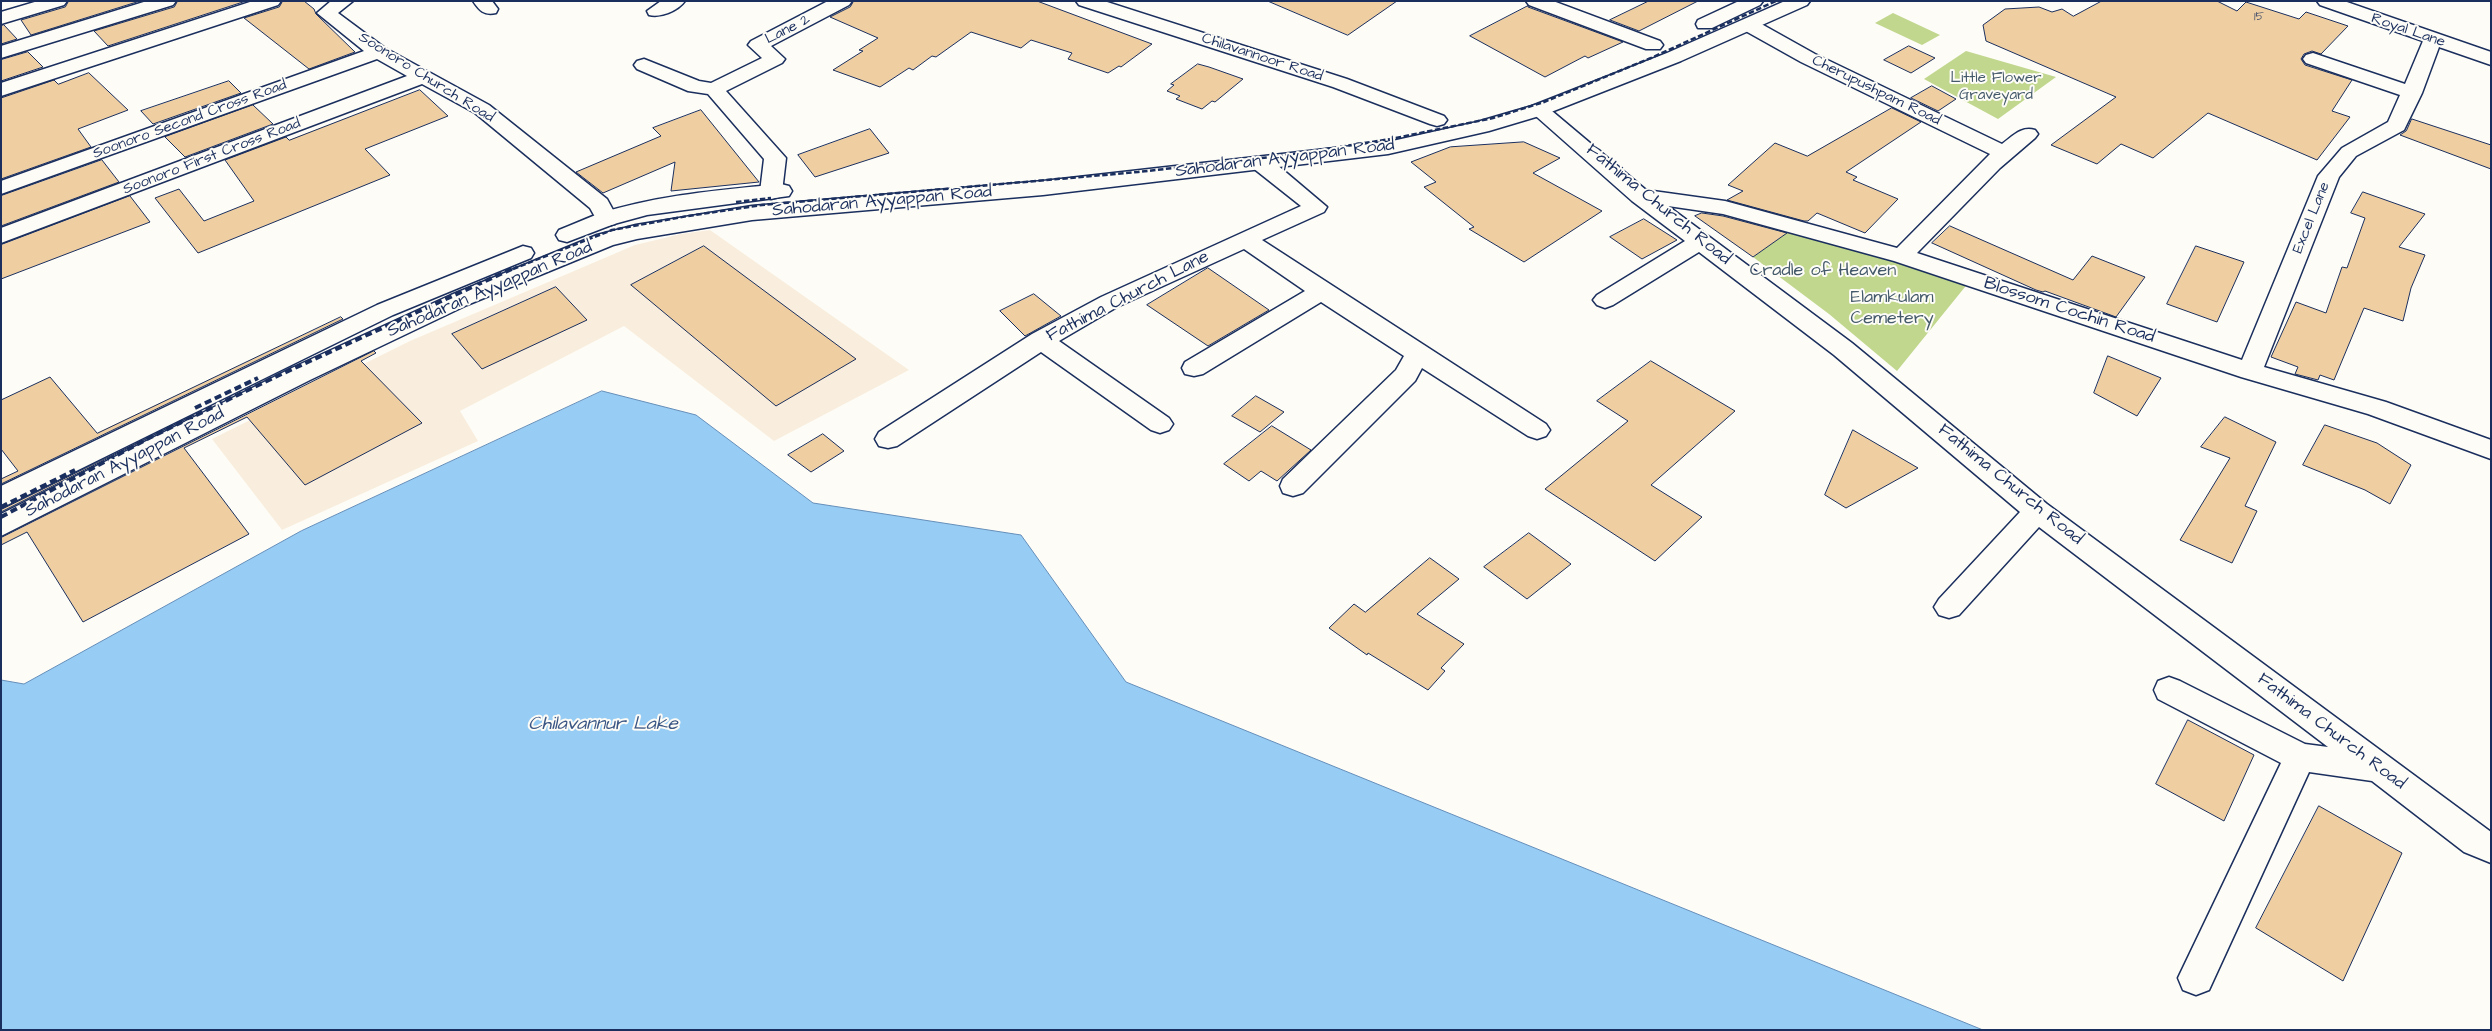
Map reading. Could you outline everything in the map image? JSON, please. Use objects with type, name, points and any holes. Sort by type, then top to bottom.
[{"type":"street","points":[[1,18],[58,1]]},
{"type":"street","points":[[1,52],[167,1]]},
{"type":"street","points":[[1,90],[272,1]]},
{"type":"street","name":"Soonoro Church Road","points":[[344,1],[326,14],[378,52],[482,109],[599,204],[607,219]]},
{"type":"street","points":[[656,11],[676,1]]},
{"type":"street","name":"Lane 2","points":[[714,89],[775,59],[758,44],[844,1]]},
{"type":"street","name":"Chilavannoor Road","points":[[1085,1],[1340,83],[1437,120]]},
{"type":"street","points":[[1535,1],[1653,45]]},
{"type":"street","name":"Sahodaran Ayyappan Road","points":[[1,526],[301,374],[459,300],[606,240],[636,232],[752,212],[1043,188],[1388,148],[1482,127],[1653,45],[1691,31],[1754,1]]},
{"type":"street","name":"Sahodaran Ayyappan Road","points":[[1,498],[385,310],[607,219],[668,206],[771,192],[906,183],[1174,156],[1369,132],[1533,104],[1749,25],[1801,1]]},
{"type":"street","name":"Royal Lane","points":[[2326,1],[2491,59]]},
{"type":"street","name":"Cherupushpam Road","points":[[1749,25],[1808,58],[2004,153]]},
{"type":"street","name":"Excel Lane","points":[[2250,371],[2329,176],[2349,152],[2397,126],[2433,40]]},
{"type":"street","name":"Soonoro Second Cross Road","points":[[1,188],[378,52]]},
{"type":"street","points":[[2313,59],[2412,93]]},
{"type":"street","points":[[644,65],[695,87],[714,89],[775,158],[771,192]]},
{"type":"street","name":"Soonoro First Cross Road","points":[[1,236],[424,77]]},
{"type":"street","name":"Fathima Church Road","points":[[1533,104],[1640,196],[1843,349],[2037,511],[2476,841],[2491,848]]},
{"type":"street","points":[[1902,256],[2004,153],[2028,134]]},
{"type":"street","name":"Fathima Church Lane","points":[[888,439],[1041,340],[1109,302],[1316,207],[1261,163]]},
{"type":"street","name":"Blossom Cochin Road","points":[[1640,196],[1725,208],[1902,256],[2250,371],[2378,408],[2491,450]]},
{"type":"street","points":[[1245,239],[1537,430]]},
{"type":"street","points":[[1605,300],[1701,241]]},
{"type":"street","points":[[1194,368],[1321,290]]},
{"type":"street","points":[[1041,340],[1160,424]]},
{"type":"street","points":[[1293,486],[1406,374],[1418,353]]},
{"type":"street","points":[[1949,607],[2037,511]]},
{"type":"street","points":[[2169,690],[2300,757],[2378,768]]},
{"type":"street","points":[[2196,978],[2300,757]]},
{"type":"shaded area","points":[[710,230],[909,370],[774,441],[624,326],[460,411],[478,441],[282,530],[212,439],[410,341],[635,245],[681,234]]},
{"type":"green space","points":[[1893,13],[1940,35],[1922,45],[1875,23]]},
{"type":"green space","name":"Little Flower Graveyard","points":[[1966,51],[2056,77],[1998,119],[1924,79]]},
{"type":"green space","name":"Elamkulam Cemetery","points":[[1791,230],[1969,282],[1897,371],[1829,314],[1753,257]]},
{"type":"water","name":"Chilavannur Lake","points":[[602,391],[696,415],[813,503],[1021,535],[1126,682],[1983,1030],[1,1030],[1,680],[24,684],[301,531]]},
{"type":"building","points":[[69,1],[140,1],[31,35],[21,20],[65,7]]},
{"type":"building","points":[[178,1],[246,1],[108,46],[94,31],[174,7]]},
{"type":"building","points":[[283,1],[304,1],[355,52],[309,69],[244,18],[279,7]]},
{"type":"building","points":[[854,1],[1037,1],[1152,44],[1121,67],[1119,66],[1108,73],[1068,59],[1072,53],[1031,40],[1021,48],[971,32],[936,57],[932,56],[913,70],[909,68],[880,87],[833,70],[863,51],[859,50],[878,38],[830,17],[850,7]]},
{"type":"building","points":[[1268,1],[1397,1],[1348,35]]},
{"type":"building","points":[[1649,1],[1698,1],[1639,31],[1610,20]]},
{"type":"building","points":[[2102,1],[2217,1],[2237,11],[2246,2],[2299,19],[2306,12],[2348,26],[2321,54],[2312,51],[2304,54],[2301,59],[2305,65],[2352,80],[2332,111],[2350,117],[2317,160],[2208,113],[2153,158],[2121,144],[2097,164],[2051,145],[2116,97],[1986,41],[1983,25],[2005,9],[2039,7],[2052,12],[2062,9],[2073,16]]},
{"type":"building","points":[[1528,6],[1623,42],[1588,58],[1585,56],[1545,77],[1470,36]]},
{"type":"building","points":[[4,25],[17,39],[1,44],[1,26]]},
{"type":"building","points":[[1909,46],[1935,58],[1911,73],[1884,60]]},
{"type":"building","points":[[28,52],[43,67],[1,81],[1,60]]},
{"type":"building","points":[[1198,64],[1243,79],[1215,102],[1212,101],[1202,109],[1176,99],[1180,96],[1167,91],[1174,85],[1171,84]]},
{"type":"building","points":[[89,73],[128,110],[78,129],[91,147],[1,179],[1,98],[54,80],[58,84]]},
{"type":"building","points":[[229,81],[241,93],[153,124],[141,111]]},
{"type":"building","points":[[1932,86],[1956,99],[1938,111],[1911,98]]},
{"type":"building","points":[[420,90],[448,116],[365,149],[390,175],[198,253],[155,198],[179,189],[204,221],[254,201],[225,160],[286,137],[289,140]]},
{"type":"building","points":[[253,105],[273,124],[185,157],[165,137]]},
{"type":"building","points":[[1892,108],[1921,122],[1846,172],[1857,177],[1853,180],[1898,199],[1865,233],[1817,213],[1808,221],[1804,221],[1727,200],[1743,191],[1728,185],[1775,143],[1807,156]]},
{"type":"building","points":[[701,110],[759,182],[671,191],[675,162],[603,193],[576,172],[661,136],[653,128]]},
{"type":"building","points":[[2412,119],[2491,145],[2491,169],[2400,135],[2406,131]]},
{"type":"building","points":[[870,129],[889,153],[815,177],[798,155]]},
{"type":"building","points":[[1524,142],[1560,158],[1533,173],[1602,211],[1524,262],[1469,229],[1474,227],[1424,187],[1436,182],[1411,162],[1450,147]]},
{"type":"building","points":[[102,160],[119,182],[1,226],[1,196]]},
{"type":"building","points":[[2363,192],[2425,214],[2399,247],[2425,255],[2411,288],[2403,321],[2364,308],[2334,380],[2320,375],[2318,380],[2295,374],[2298,367],[2271,357],[2296,302],[2326,313],[2342,267],[2347,268],[2365,218],[2351,213]]},
{"type":"building","points":[[130,196],[150,222],[1,279],[1,245]]},
{"type":"building","points":[[1702,213],[1723,216],[1787,233],[1753,257],[1695,216]]},
{"type":"building","points":[[1644,219],[1677,240],[1642,259],[1610,237]]},
{"type":"building","points":[[1950,226],[2073,280],[2092,256],[2145,277],[2116,317],[2045,291],[2036,290],[1932,243]]},
{"type":"building","points":[[704,246],[856,359],[776,406],[631,285]]},
{"type":"building","points":[[2196,246],[2244,262],[2217,322],[2167,304]]},
{"type":"building","points":[[1208,268],[1269,310],[1208,346],[1147,305]]},
{"type":"building","points":[[556,287],[587,320],[482,369],[452,334]]},
{"type":"building","points":[[1034,294],[1061,316],[1025,336],[1000,311]]},
{"type":"building","points":[[341,317],[343,319],[1,484],[1,479],[18,471],[1,449],[1,400],[50,377],[97,433]]},
{"type":"building","points":[[374,351],[376,353],[361,361],[422,423],[305,485],[247,417],[184,448],[249,534],[83,622],[27,532],[1,545],[1,538]]},
{"type":"building","points":[[2108,356],[2161,378],[2137,416],[2094,393]]},
{"type":"building","points":[[1651,361],[1735,411],[1651,485],[1702,517],[1655,561],[1545,489],[1628,421],[1597,401]]},
{"type":"building","points":[[1256,396],[1284,412],[1260,432],[1232,416]]},
{"type":"building","points":[[194,415],[1,512],[1,510]]},
{"type":"building","points":[[2225,417],[2276,442],[2245,506],[2257,511],[2232,563],[2180,540],[2230,458],[2201,447]]},
{"type":"building","points":[[2325,425],[2377,443],[2411,465],[2390,504],[2365,490],[2303,465]]},
{"type":"building","points":[[1272,426],[1311,450],[1277,481],[1261,471],[1249,481],[1224,464]]},
{"type":"building","points":[[1853,430],[1918,468],[1846,508],[1825,495]]},
{"type":"building","points":[[823,434],[844,451],[811,472],[788,455]]},
{"type":"building","points":[[1529,533],[1571,564],[1527,599],[1484,567]]},
{"type":"building","points":[[1430,558],[1459,579],[1417,614],[1464,644],[1441,668],[1445,671],[1428,690],[1368,653],[1367,655],[1329,628],[1354,604],[1365,612]]},
{"type":"building","points":[[2188,720],[2254,755],[2224,821],[2156,784]]},
{"type":"building","points":[[2319,806],[2402,853],[2343,981],[2256,928]]},
{"type":"railway","points":[[513,269],[612,230],[688,216],[762,205],[1138,172],[1280,156],[1391,139],[1493,118],[1544,102],[1651,58],[1776,1]]},
{"type":"railway","points":[[736,202],[771,198]]},
{"type":"railway","points":[[1,517],[151,437],[275,377],[516,267]]},
{"type":"railway","points":[[195,408],[258,378]]},
{"type":"railway","points":[[1,507],[75,470]]},
{"type":"park label","name":"Cradle of Heaven","points":[[1823,271]]}]
